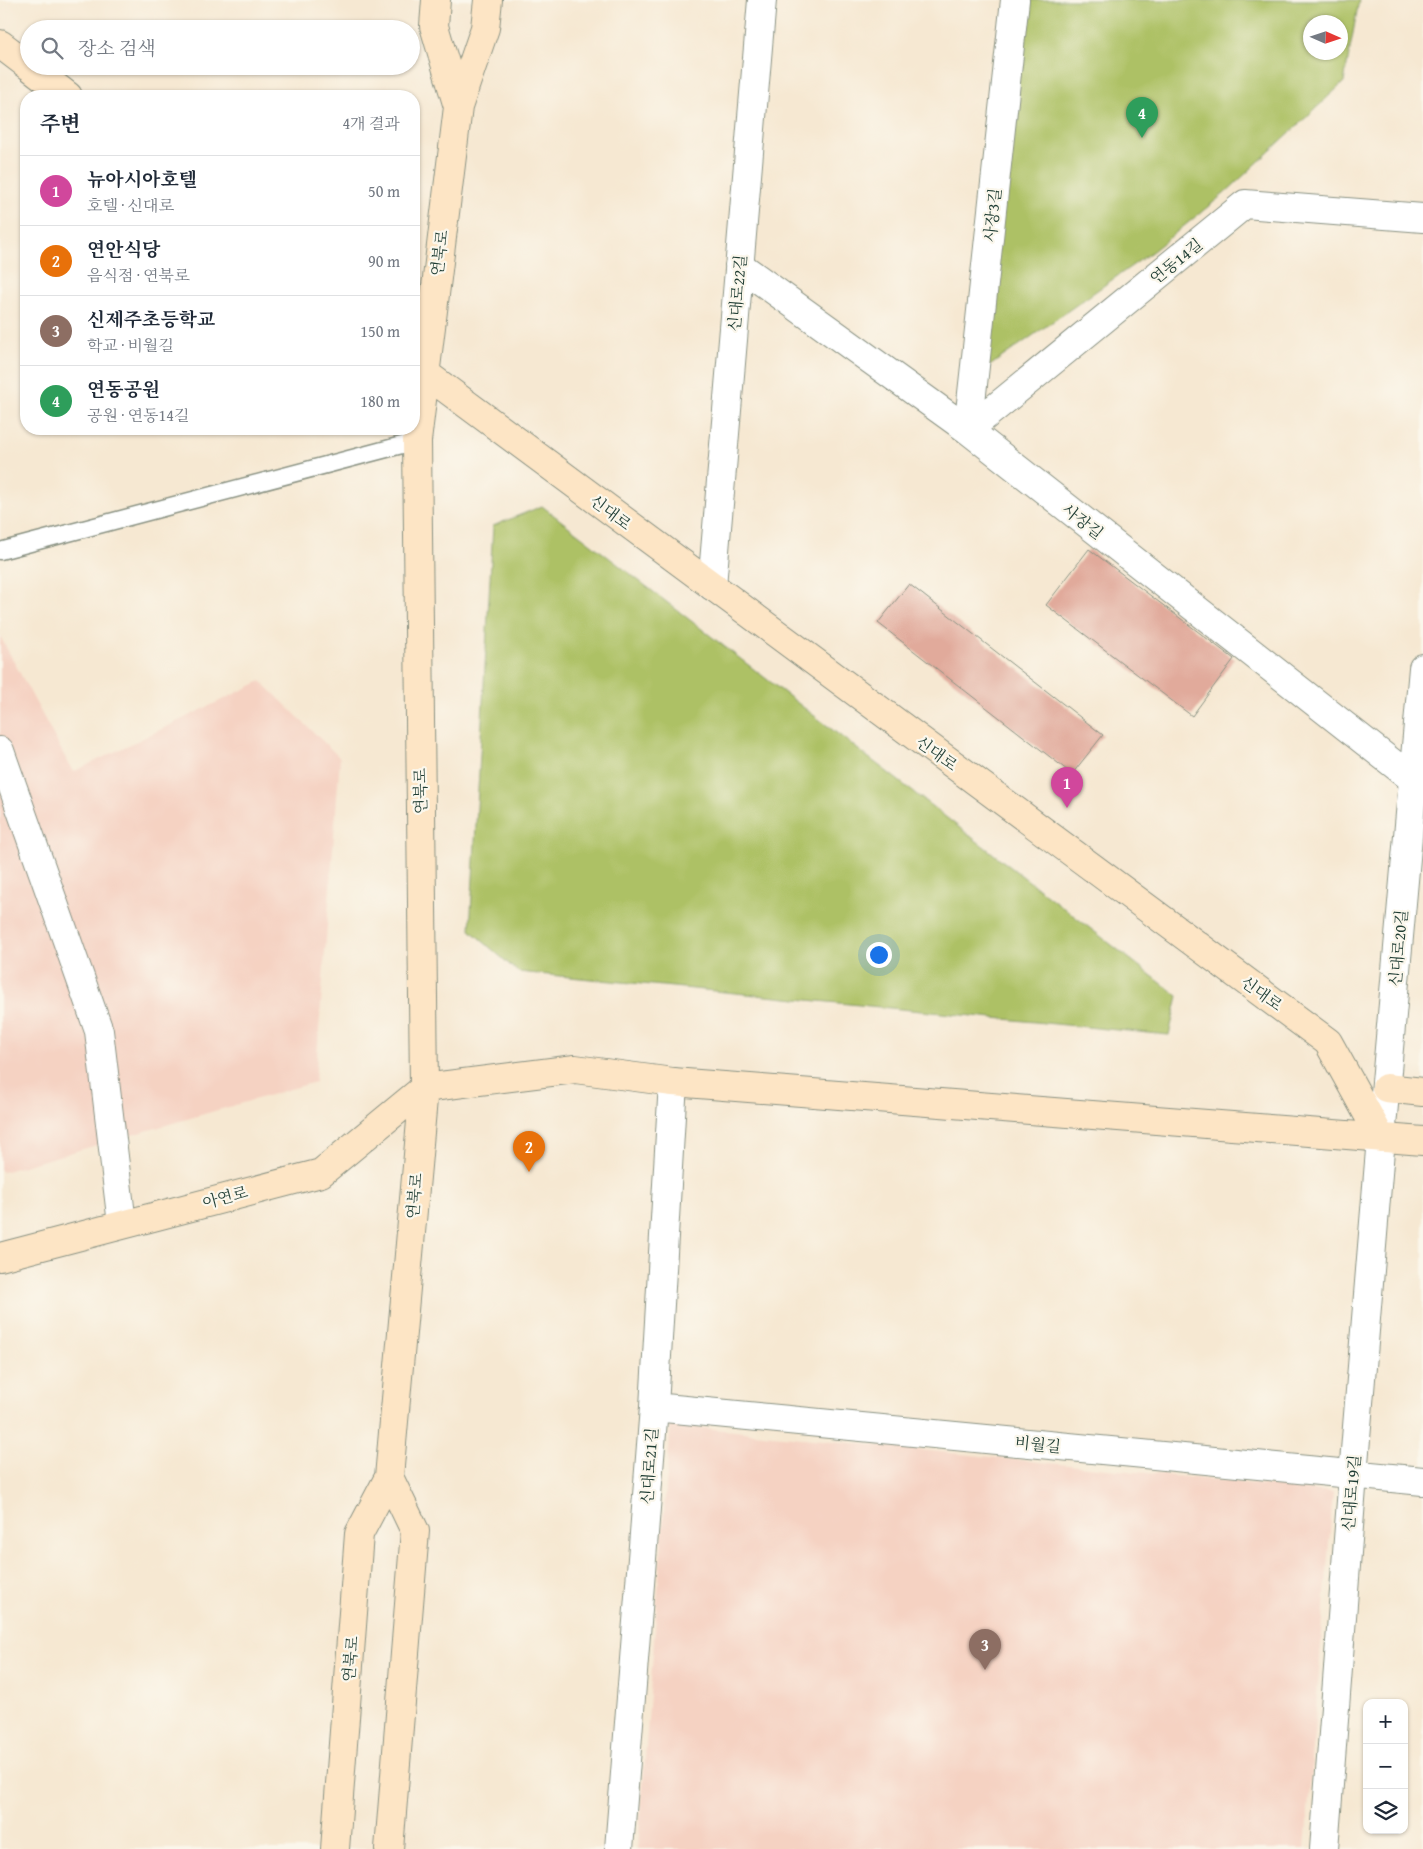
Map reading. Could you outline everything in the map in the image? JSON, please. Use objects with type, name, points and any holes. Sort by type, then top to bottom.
[{"type":"main road","name":"연북로","points":[[436,0],[434,26],[458,107]]},
{"type":"main road","name":"연북로","points":[[420,362],[458,107],[486,28],[488,0]]},
{"type":"main road","points":[[0,44],[20,59]]},
{"type":"main road","points":[[41,75],[60,90]]},
{"type":"main road","name":"신대로","points":[[420,370],[1328,1042],[1381,1138]]},
{"type":"main road","name":"연북로","points":[[335,1849],[360,1534],[390,1477],[424,1088],[417,435]]},
{"type":"main road","points":[[424,1088],[575,1069],[673,1082],[1423,1141]]},
{"type":"main road","name":"아연로","points":[[0,1257],[321,1172],[424,1088]]},
{"type":"main road","points":[[1386,1088],[1423,1092]]},
{"type":"main road","name":"연북로","points":[[389,1849],[415,1531],[390,1477]]},
{"type":"street","name":"신대로22길","points":[[712,586],[762,0]]},
{"type":"street","name":"사장3길","points":[[968,430],[1015,0]]},
{"type":"street","name":"연동14길","points":[[968,430],[1245,204],[1423,218]]},
{"type":"street","name":"사장길","points":[[739,265],[968,430],[1418,780]]},
{"type":"street","name":"신대로20길","points":[[1381,1138],[1418,780],[1423,668]]},
{"type":"street","points":[[0,751],[99,1032],[122,1224]]},
{"type":"street","name":"신대로21길","points":[[619,1849],[654,1407],[673,1082]]},
{"type":"street","name":"신대로19길","points":[[1324,1849],[1381,1138]]},
{"type":"street","name":"비월길","points":[[654,1407],[1423,1481]]},
{"type":"lane","points":[[0,551],[417,441]]},
{"type":"shaded area","points":[[0,636],[73,772],[261,681],[340,758],[315,1082],[3,1172],[0,1169]]},
{"type":"shaded area","points":[[672,1409],[675,1425],[1333,1492],[1305,1849],[638,1849]]},
{"type":"green space","points":[[1015,0],[1359,0],[1344,82],[1225,193],[1153,251],[974,377]]},
{"type":"green space","points":[[542,506],[1178,996],[1169,1035],[518,972],[470,930],[493,526]]},
{"type":"building","points":[[1089,549],[1234,659],[1192,716],[1046,605]]},
{"type":"building","points":[[909,584],[1103,735],[1072,774],[878,623]]},
{"type":"place","name":"연동공원","points":[[1142,138]]},
{"type":"place","name":"뉴아시아호텔","points":[[1067,808]]},
{"type":"place","name":"연안식당","points":[[529,1172]]},
{"type":"place","name":"신제주초등학교","points":[[985,1670]]}]
